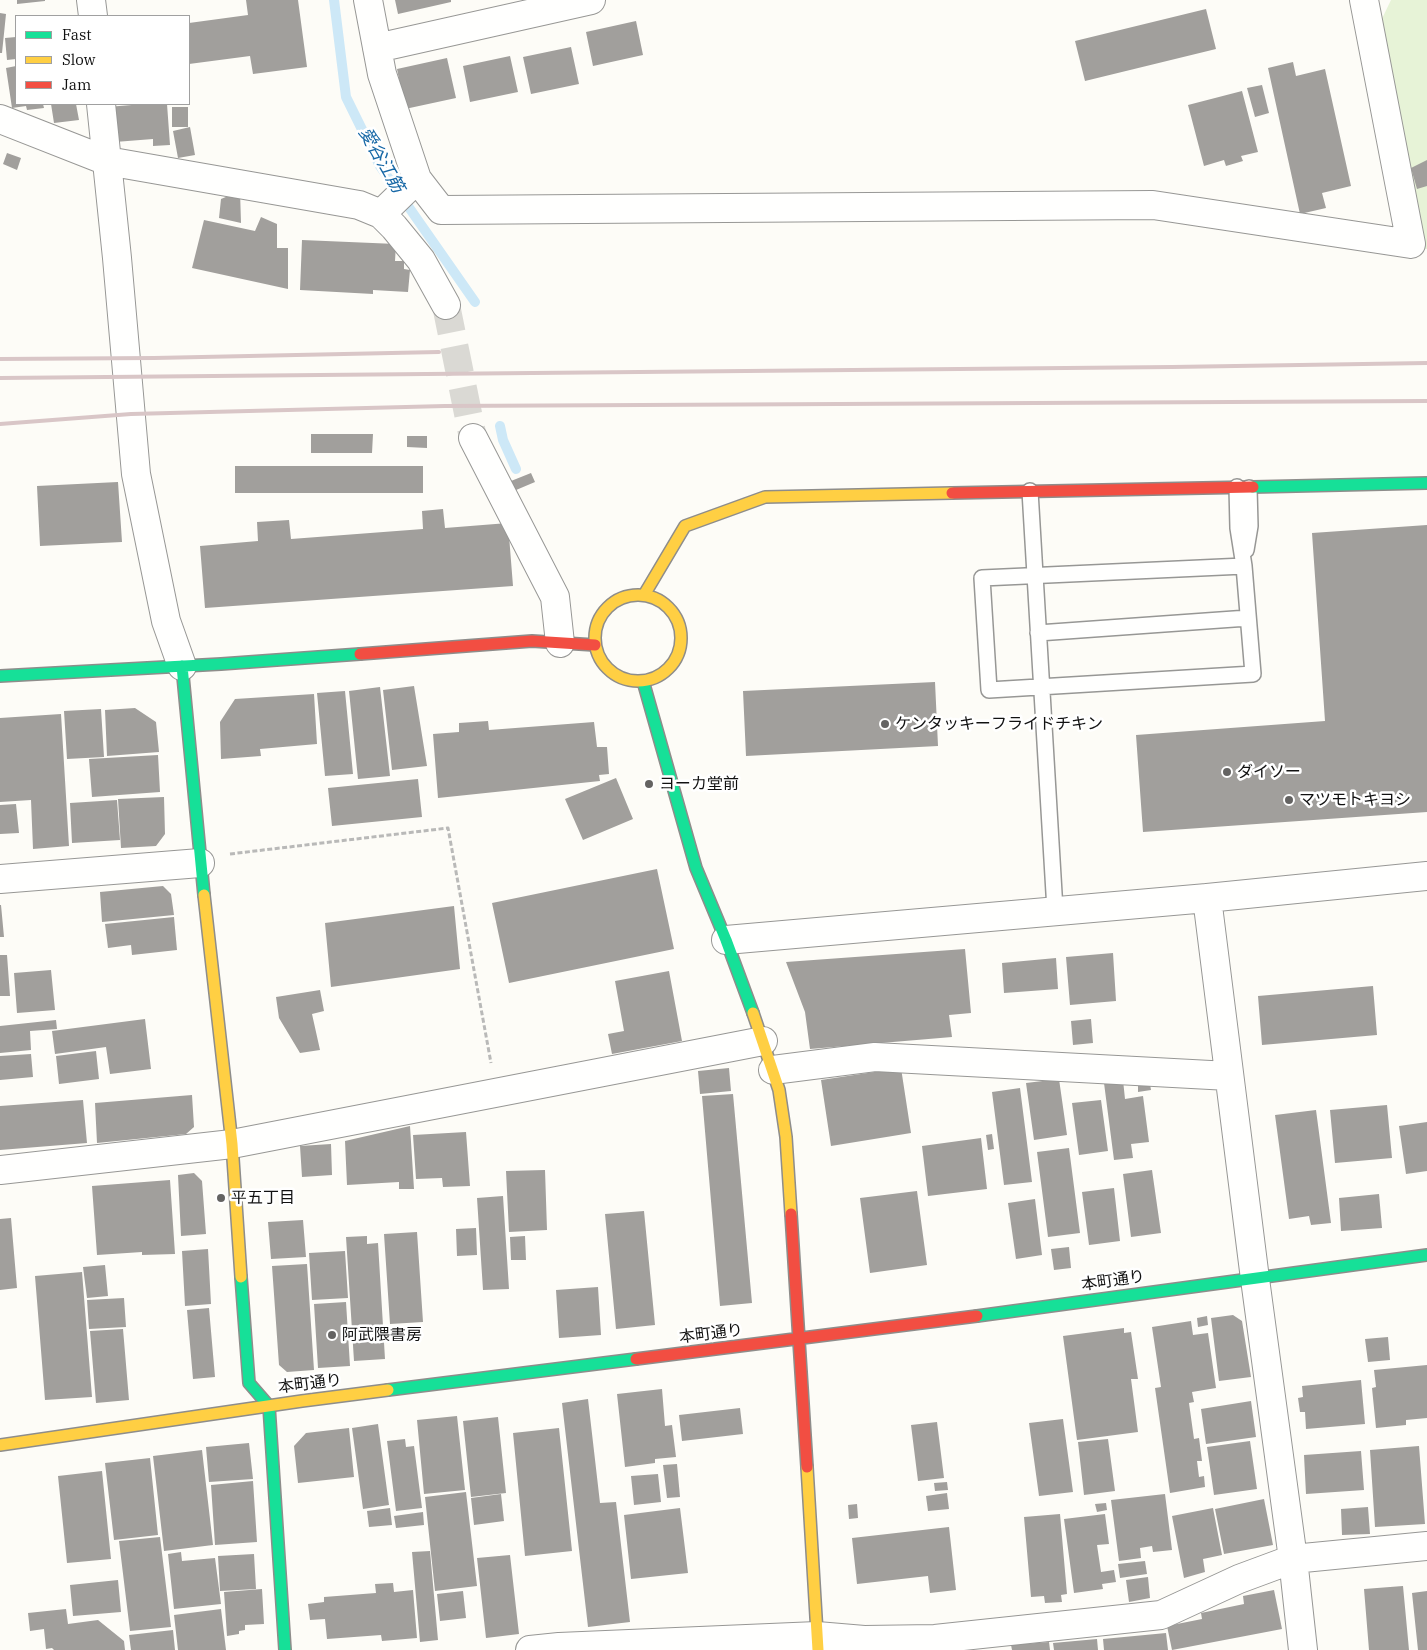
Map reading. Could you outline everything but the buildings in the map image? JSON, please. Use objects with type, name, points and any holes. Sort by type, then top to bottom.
[{"type":"street","points":[[91,0],[93,15]]},
{"type":"street","points":[[368,0],[382,74],[398,197],[394,227],[421,260],[446,305]]},
{"type":"street","points":[[377,48],[591,0]]},
{"type":"street","points":[[0,119],[107,161],[359,206],[398,197],[441,210],[1153,206],[1411,244],[1364,0]]},
{"type":"street","points":[[101,105],[136,474],[166,621],[182,666],[200,863],[232,1144],[249,1383],[269,1406],[285,1650]]},
{"type":"street","points":[[473,438],[555,597],[560,643]]},
{"type":"street","points":[[644,595],[685,526],[765,497],[1427,483]]},
{"type":"street","points":[[629,595],[644,595],[658,600],[670,608],[677,620],[681,633],[680,646],[675,659],[667,670],[656,677],[643,681],[629,680],[616,675],[604,665],[595,645],[594,638],[597,623],[604,610],[616,600],[629,595]]},
{"type":"street","points":[[0,676],[182,666],[532,641],[595,645]]},
{"type":"street","points":[[643,681],[696,868],[726,940],[779,1090],[786,1137],[818,1643]]},
{"type":"street","points":[[0,879],[200,863]]},
{"type":"street","points":[[726,940],[1207,898],[1427,876]]},
{"type":"street","points":[[1207,898],[1255,1279],[1293,1559],[1303,1650]]},
{"type":"street","points":[[0,1170],[232,1144],[763,1041]]},
{"type":"street","points":[[773,1070],[875,1057],[1229,1076]]},
{"type":"street","name":"本町通り","points":[[0,1445],[269,1406],[799,1339],[1255,1279],[1427,1254]]},
{"type":"street","points":[[530,1650],[558,1647],[818,1643],[935,1639],[1161,1615],[1239,1579],[1293,1559],[1427,1546]]},
{"type":"lane","points":[[1243,487],[1250,526],[1244,566],[1253,674],[989,690],[982,578],[1244,566]]},
{"type":"lane","points":[[1030,492],[1055,910]]},
{"type":"lane","points":[[1038,633],[1248,618]]},
{"type":"path","points":[[200,863],[219,855],[448,828],[496,1093]]},
{"type":"green space","points":[[1391,0],[1427,0],[1427,249],[1416,248],[1376,31]]},
{"type":"waterway","name":"愛谷江筋","points":[[334,0],[346,97],[380,166],[475,302]]},
{"type":"waterway","points":[[500,426],[503,440],[516,469]]},
{"type":"tunnel","points":[[446,305],[473,438]]},
{"type":"railway","points":[[0,359],[439,352]]},
{"type":"railway","points":[[0,378],[1427,363]]},
{"type":"railway","points":[[0,424],[131,414],[445,406],[1427,401]]},
{"type":"traffic: fast","points":[[1253,487],[1427,483]]},
{"type":"traffic: fast","points":[[0,676],[221,664],[360,654]]},
{"type":"traffic: fast","points":[[182,666],[204,895]]},
{"type":"traffic: fast","points":[[643,681],[696,868],[726,940],[753,1013]]},
{"type":"traffic: fast","points":[[977,1316],[1427,1255]]},
{"type":"traffic: fast","points":[[241,1277],[249,1383],[269,1406],[285,1650]]},
{"type":"traffic: fast","points":[[388,1390],[636,1359]]},
{"type":"traffic: slow","points":[[644,595],[685,526],[765,497],[952,493]]},
{"type":"traffic: slow","points":[[638,595],[654,598],[662,602],[674,614],[678,622],[681,638],[678,654],[674,662],[662,674],[654,678],[638,681],[622,678],[614,674],[602,662],[598,654],[595,638],[598,622],[602,614],[614,602],[622,598],[638,595]]},
{"type":"traffic: slow","points":[[204,895],[232,1144],[241,1277]]},
{"type":"traffic: slow","points":[[753,1013],[779,1090],[786,1137],[791,1214]]},
{"type":"traffic: slow","points":[[0,1445],[388,1390]]},
{"type":"traffic: slow","points":[[807,1467],[818,1650]]},
{"type":"traffic: jam","points":[[952,493],[1253,487]]},
{"type":"traffic: jam","points":[[360,654],[532,641],[595,645]]},
{"type":"traffic: jam","points":[[791,1214],[807,1467]]},
{"type":"traffic: jam","points":[[636,1359],[977,1316]]},
{"type":"place","name":"ケンタッキーフライドチキン","points":[[885,724]]},
{"type":"place","name":"ダイソー","points":[[1227,772]]},
{"type":"place","name":"ヨーカ堂前","points":[[649,784]]},
{"type":"place","name":"マツモトキヨシ","points":[[1289,800]]},
{"type":"place","name":"平五丁目","points":[[221,1198]]},
{"type":"place","name":"阿武隈書房","points":[[332,1335]]}]
